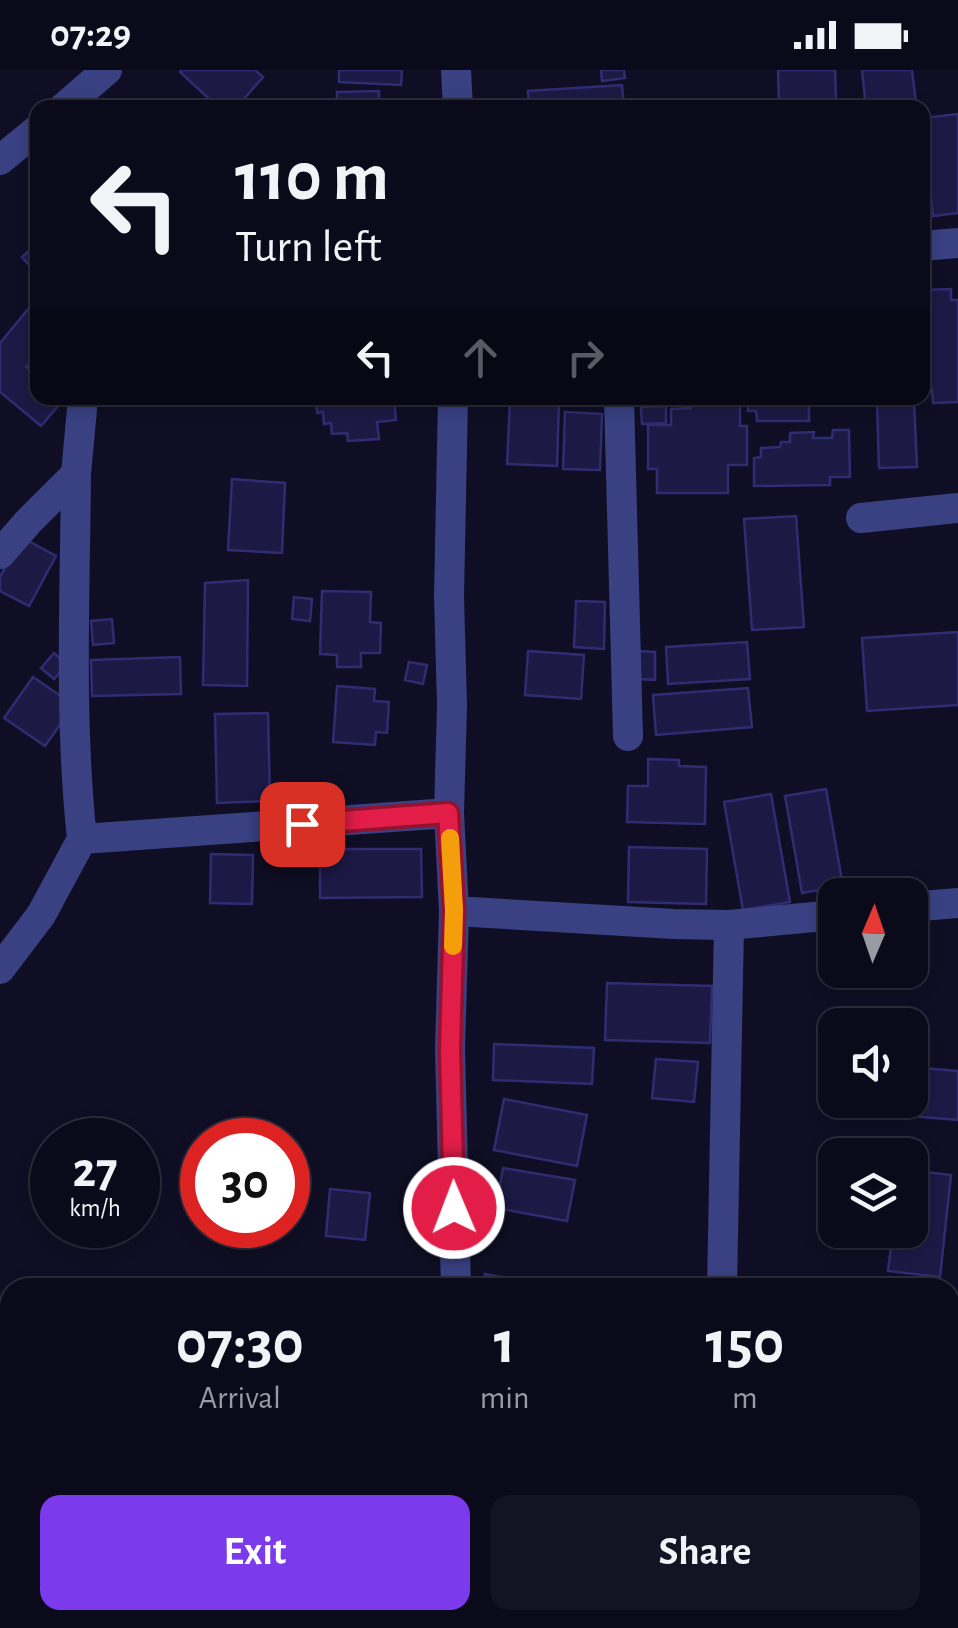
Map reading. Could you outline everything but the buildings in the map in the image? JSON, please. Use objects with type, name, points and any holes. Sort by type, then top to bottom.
[{"type":"street","points":[[71,100],[107,70]]},
{"type":"street","points":[[456,70],[458,100]]},
{"type":"street","points":[[0,160],[30,136]]},
{"type":"street","points":[[930,245],[958,243]]},
{"type":"street","points":[[0,969],[41,915],[82,839],[74,730],[76,474],[82,405]]},
{"type":"street","points":[[453,405],[448,813],[454,910],[450,1049],[456,1278]]},
{"type":"street","points":[[618,405],[628,736]]},
{"type":"street","points":[[0,554],[76,474]]},
{"type":"street","points":[[861,518],[958,508]]},
{"type":"street","points":[[82,839],[448,813]]},
{"type":"street","points":[[928,905],[958,902]]},
{"type":"street","points":[[454,910],[728,925],[818,917]]},
{"type":"street","points":[[722,1278],[728,925]]},
{"type":"slow traffic","points":[[450,838],[453,946]]},
{"type":"route","points":[[302,824],[448,813],[454,910],[450,1049],[454,1208]]}]
